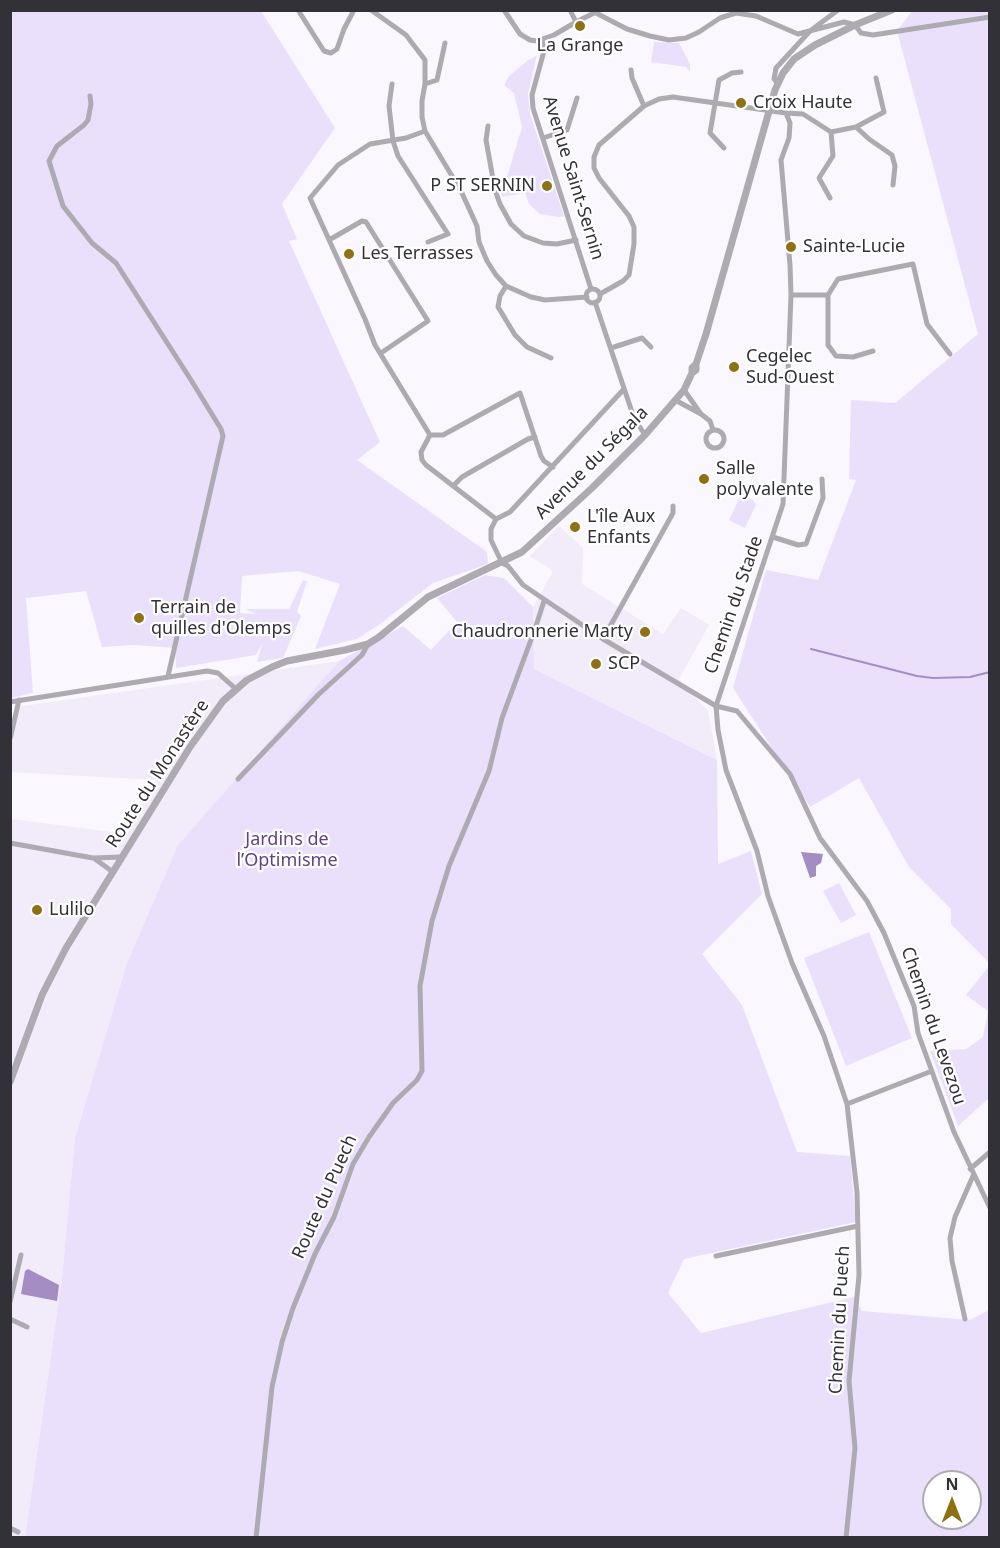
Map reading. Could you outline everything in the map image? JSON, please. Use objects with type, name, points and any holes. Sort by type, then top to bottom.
[{"type":"street","points":[[298,10],[324,51],[330,53],[337,50],[354,10]]},
{"type":"street","points":[[371,10],[415,44],[425,60],[422,101],[425,131],[461,191],[479,233],[479,242],[487,261],[506,286],[531,297],[545,300],[586,297]]},
{"type":"street","points":[[504,10],[520,34],[530,40],[542,40],[598,12],[627,28],[669,40],[686,38],[720,18],[736,14],[756,16],[798,34],[844,22],[855,25],[861,33],[873,35],[990,17]]},
{"type":"street","points":[[570,10],[576,22]]},
{"type":"street","points":[[778,84],[774,79],[776,68],[810,32],[838,10]]},
{"type":"street","points":[[769,112],[778,84],[789,64],[801,54],[855,25],[891,10]]},
{"type":"street","name":"Avenue Saint-Sernin","points":[[542,40],[544,51],[532,95],[533,108],[591,289]]},
{"type":"street","points":[[425,84],[437,80],[445,43]]},
{"type":"street","points":[[631,70],[644,106]]},
{"type":"street","points":[[724,148],[710,133],[719,80],[732,73],[741,72]]},
{"type":"street","points":[[600,294],[629,275],[632,269],[634,227],[599,178],[594,168],[594,157],[599,145],[644,106],[659,99],[673,97],[769,112],[800,112],[831,132],[856,127],[884,112],[876,78]]},
{"type":"street","points":[[392,84],[389,106],[393,141],[398,156],[448,234],[428,242]]},
{"type":"street","points":[[90,96],[92,104],[84,125],[57,146],[49,161],[63,206],[92,243],[121,270],[192,380],[223,436],[168,676]]},
{"type":"street","points":[[543,138],[567,130],[577,98]]},
{"type":"street","name":"Avenue du Ségala","points":[[502,563],[522,552],[592,488],[645,435],[684,390],[706,334],[769,112]]},
{"type":"street","name":"Chemin du Stade","points":[[786,113],[790,123],[789,138],[781,160],[791,295],[783,504],[716,706],[726,770],[757,851],[768,896],[792,963],[824,1036],[847,1104]]},
{"type":"street","points":[[488,126],[486,140],[495,190],[511,224],[524,236],[543,243],[557,244],[576,240]]},
{"type":"street","points":[[856,127],[892,155],[895,166],[893,185]]},
{"type":"street","points":[[425,131],[393,141],[370,144],[338,165],[310,198],[375,345],[430,435]]},
{"type":"street","points":[[830,198],[819,178],[833,156],[831,132]]},
{"type":"street","points":[[329,240],[362,221],[366,222],[428,321],[381,353]]},
{"type":"street","points":[[873,351],[853,357],[838,356],[828,345],[828,295],[838,279],[913,264],[927,324],[950,354]]},
{"type":"street","points":[[506,286],[498,307],[515,335],[527,347],[551,358]]},
{"type":"street","points":[[591,289],[596,289],[600,294],[599,300],[595,302],[589,301],[586,297],[591,289]]},
{"type":"street","points":[[791,295],[828,295]]},
{"type":"street","points":[[595,302],[634,418],[645,435]]},
{"type":"street","points":[[611,348],[642,338],[651,347]]},
{"type":"street","points":[[624,389],[510,512],[496,519],[491,540],[502,563],[508,566],[523,585],[544,601],[716,706]]},
{"type":"street","points":[[684,390],[701,414]]},
{"type":"street","points":[[430,435],[443,435],[520,393],[541,456],[553,467]]},
{"type":"street","points":[[675,400],[710,421],[713,430]]},
{"type":"street","points":[[430,435],[422,452],[422,460],[496,519]]},
{"type":"street","points":[[453,486],[462,477],[535,437]]},
{"type":"street","points":[[773,537],[798,545],[806,544],[824,498],[822,479]]},
{"type":"street","points":[[603,639],[673,513],[673,506]]},
{"type":"street","name":"Route du Monastère","points":[[10,1082],[28,1028],[66,948],[202,728],[223,701],[259,673],[287,661],[368,644],[428,597],[443,588],[502,563]]},
{"type":"street","name":"Route du Puech","points":[[256,1538],[272,1387],[282,1342],[293,1308],[315,1254],[334,1217],[353,1164],[393,1103],[417,1080],[422,1071],[420,986],[432,921],[449,866],[489,771],[502,718],[544,601]]},
{"type":"street","points":[[238,779],[319,694],[362,656],[368,644]]},
{"type":"street","points":[[10,702],[207,671],[218,673],[236,689]]},
{"type":"street","points":[[10,739],[19,700]]},
{"type":"street","name":"Chemin du Levezou","points":[[716,706],[737,711],[790,774],[820,838],[867,901],[885,933],[914,1006],[918,1033],[954,1132],[990,1208]]},
{"type":"street","points":[[10,843],[93,858],[122,857]]},
{"type":"street","points":[[93,858],[113,872]]},
{"type":"street","points":[[847,1104],[932,1071]]},
{"type":"street","name":"Chemin du Puech","points":[[846,1538],[855,1448],[849,1381],[858,1300],[857,1192],[847,1104]]},
{"type":"street","points":[[970,1169],[990,1152]]},
{"type":"street","points":[[965,1319],[952,1261],[950,1238],[955,1216],[973,1176]]},
{"type":"street","points":[[716,1256],[858,1226]]},
{"type":"street","points":[[10,1302],[21,1255]]},
{"type":"street","points":[[10,1319],[27,1327]]},
{"type":"street","points":[[10,1528],[18,1532]]},
{"type":"shaded area","points":[[559,526],[583,548],[582,584],[663,634],[681,608],[709,625],[679,679],[708,711],[717,760],[534,669],[533,607],[553,571],[530,556]]},
{"type":"shaded area","points":[[339,661],[178,845],[127,963],[75,1138],[62,1278],[25,1537],[11,1538],[11,819],[127,834],[156,780],[11,772],[11,745],[16,707]]},
{"type":"shaded area","points":[[801,852],[823,854],[821,863],[816,866],[816,876],[810,878]]},
{"type":"shaded area","points":[[28,1269],[59,1285],[57,1301],[21,1294],[25,1271]]},
{"type":"green space","points":[[10,11],[261,11],[335,128],[282,204],[297,239],[289,241],[380,442],[357,460],[487,552],[488,564],[433,583],[357,639],[315,649],[340,584],[298,571],[242,576],[240,613],[256,614],[245,609],[289,609],[303,580],[307,581],[297,612],[301,616],[283,658],[257,662],[262,644],[256,655],[176,668],[175,648],[135,645],[102,647],[86,591],[26,598],[33,693],[11,698]]},
{"type":"green space","points":[[912,11],[989,11],[989,963],[951,924],[951,909],[909,867],[859,778],[810,807],[733,688],[766,570],[818,580],[856,480],[849,479],[851,400],[895,403],[978,334],[897,31]]},
{"type":"green space","points":[[654,42],[679,43],[690,64],[690,72],[686,67],[651,62]]},
{"type":"green space","points":[[537,55],[528,94],[530,114],[564,216],[559,217],[540,214],[529,204],[525,193],[502,197],[498,178],[507,177],[522,127],[514,93],[504,85],[509,76]]},
{"type":"green space","points":[[741,495],[753,500],[756,505],[745,528],[729,520]]},
{"type":"green space","name":"Jardins de l’Optimisme","points":[[485,575],[504,578],[533,607],[534,669],[717,760],[718,864],[751,851],[762,894],[702,954],[742,1005],[797,1152],[850,1156],[856,1222],[684,1259],[668,1293],[701,1333],[854,1297],[862,1311],[970,1320],[989,1310],[989,1537],[25,1538],[62,1278],[75,1138],[127,963],[178,845],[339,661],[403,626],[431,650],[457,622],[437,598]]},
{"type":"green space","points":[[839,883],[856,915],[841,923],[823,891]]},
{"type":"green space","points":[[869,932],[912,1038],[846,1066],[804,958]]},
{"type":"green space","points":[[989,966],[989,1098],[958,1126],[930,1051],[966,1049],[983,1037],[988,1011],[966,995]]},
{"type":"waterway","points":[[811,649],[917,676],[970,677],[990,672]]},
{"type":"place","name":"La Grange","points":[[580,26]]},
{"type":"place","name":"Croix Haute","points":[[741,103]]},
{"type":"place","name":"P ST SERNIN","points":[[547,186]]},
{"type":"place","name":"Sainte-Lucie","points":[[791,247]]},
{"type":"place","name":"Les Terrasses","points":[[349,254]]},
{"type":"place","name":"Cegelec Sud-Ouest","points":[[734,367]]},
{"type":"place","name":"Salle polyvalente","points":[[704,479]]},
{"type":"place","name":"L'île Aux Enfants","points":[[575,527]]},
{"type":"place","name":"Terrain de quilles d'Olemps","points":[[139,618]]},
{"type":"place","name":"Chaudronnerie Marty","points":[[645,632]]},
{"type":"place","name":"SCP","points":[[596,664]]},
{"type":"place","name":"Lulilo","points":[[37,910]]}]
